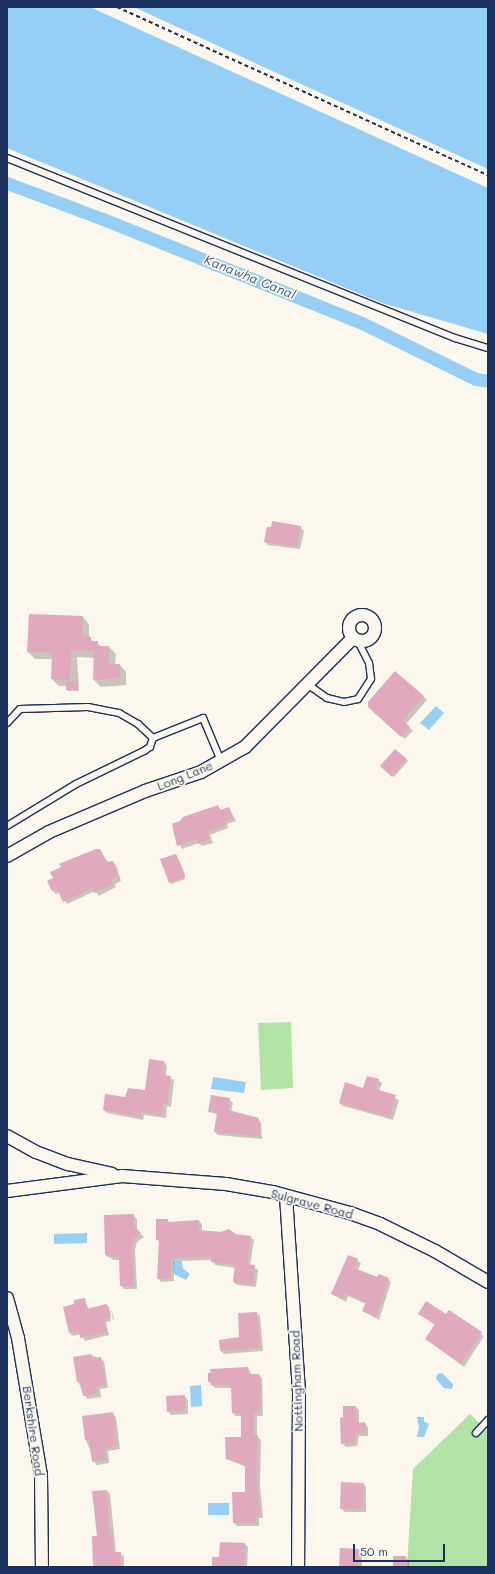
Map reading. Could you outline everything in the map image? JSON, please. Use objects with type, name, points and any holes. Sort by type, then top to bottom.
[{"type":"street","name":"Long Lane","points":[[7,856],[49,832],[145,791],[201,772],[245,747],[307,684],[355,640]]},
{"type":"street","name":"Sulgrave Road","points":[[7,1136],[36,1152],[68,1164],[122,1176],[226,1184],[286,1196],[380,1224],[435,1251],[488,1282]]},
{"type":"street","name":"Sulgrave Road","points":[[7,1191],[122,1176]]},
{"type":"street","name":"Nottingham Road","points":[[286,1196],[299,1391],[298,1567]]},
{"type":"street","name":"Berkshire Road","points":[[7,1298],[18,1338],[41,1475],[42,1567]]},
{"type":"lane","points":[[7,158],[455,338],[488,348]]},
{"type":"lane","points":[[307,684],[327,698],[344,702],[358,699],[371,679],[369,663],[355,640]]},
{"type":"lane","points":[[7,723],[20,709],[88,707],[119,713],[138,724],[153,738]]},
{"type":"lane","points":[[7,826],[76,784],[144,751],[150,747],[153,738],[203,718],[220,761]]},
{"type":"lane","points":[[476,1433],[488,1420]]},
{"type":"path","points":[[117,7],[488,175]]},
{"type":"green space","points":[[291,1022],[293,1088],[261,1090],[258,1023]]},
{"type":"green space","points":[[470,1414],[488,1432],[488,1567],[407,1567],[413,1469]]},
{"type":"water","points":[[7,7],[90,7],[488,188],[488,334],[382,303],[7,148]]},
{"type":"water","points":[[134,7],[488,7],[488,169],[259,65]]},
{"type":"water","points":[[436,706],[444,713],[429,730],[420,723]]},
{"type":"water","points":[[213,1077],[246,1082],[244,1093],[211,1089]]},
{"type":"water","points":[[87,1233],[87,1243],[54,1244],[54,1234]]},
{"type":"water","points":[[173,1261],[182,1261],[183,1269],[190,1274],[186,1280],[174,1274]]},
{"type":"water","points":[[442,1373],[453,1384],[452,1389],[444,1388],[436,1379],[437,1374]]},
{"type":"water","points":[[201,1385],[202,1406],[191,1407],[190,1386]]},
{"type":"water","points":[[417,1417],[424,1417],[424,1422],[429,1424],[424,1437],[417,1437],[419,1427]]},
{"type":"water","points":[[208,1503],[229,1503],[229,1515],[208,1515]]},
{"type":"building","points":[[272,521],[301,526],[297,547],[264,542],[267,527],[271,527]]},
{"type":"building","points":[[29,614],[83,616],[82,636],[91,637],[91,641],[98,641],[98,646],[109,646],[109,664],[120,664],[120,678],[93,680],[94,651],[71,651],[70,680],[51,679],[52,653],[27,652]]},
{"type":"building","points":[[395,671],[424,696],[403,720],[410,727],[401,737],[368,707],[368,702]]},
{"type":"building","points":[[66,681],[78,681],[78,690],[66,690]]},
{"type":"building","points":[[395,749],[407,759],[392,777],[380,766]]},
{"type":"building","points":[[218,805],[220,810],[229,807],[233,818],[224,821],[226,825],[208,831],[210,839],[198,844],[197,839],[177,846],[172,824],[180,821],[183,817]]},
{"type":"building","points":[[96,849],[100,849],[106,862],[113,861],[118,877],[112,880],[114,884],[94,893],[92,888],[63,902],[57,889],[52,891],[47,881],[53,878],[50,872],[61,867],[59,864]]},
{"type":"building","points":[[176,854],[185,875],[184,878],[169,883],[160,859]]},
{"type":"building","points":[[149,1059],[164,1061],[163,1075],[171,1076],[167,1104],[164,1103],[162,1115],[141,1112],[140,1117],[103,1110],[105,1094],[125,1097],[128,1088],[145,1090]]},
{"type":"building","points":[[367,1076],[379,1079],[376,1089],[396,1095],[390,1117],[339,1103],[345,1082],[363,1088]]},
{"type":"building","points":[[211,1095],[230,1098],[228,1110],[259,1118],[258,1123],[261,1123],[259,1136],[214,1132],[217,1113],[208,1112]]},
{"type":"building","points":[[134,1214],[134,1226],[141,1233],[134,1238],[132,1246],[134,1286],[120,1286],[119,1257],[108,1257],[105,1254],[104,1215]]},
{"type":"building","points":[[156,1219],[168,1219],[168,1222],[199,1220],[199,1230],[221,1232],[229,1229],[236,1234],[251,1236],[247,1264],[255,1265],[253,1285],[233,1282],[235,1265],[211,1262],[211,1257],[171,1258],[171,1278],[157,1279],[159,1240],[156,1240]]},
{"type":"building","points":[[348,1255],[358,1259],[354,1268],[377,1277],[379,1274],[389,1278],[376,1317],[362,1311],[366,1302],[344,1293],[342,1299],[331,1294]]},
{"type":"building","points":[[85,1298],[87,1309],[106,1304],[109,1307],[111,1317],[104,1319],[107,1332],[80,1338],[79,1331],[69,1333],[63,1307],[74,1304],[74,1300]]},
{"type":"building","points":[[426,1301],[446,1314],[449,1310],[482,1332],[461,1364],[425,1339],[435,1324],[418,1314]]},
{"type":"building","points":[[257,1312],[260,1348],[220,1351],[219,1340],[239,1337],[238,1313]]},
{"type":"building","points":[[91,1354],[92,1358],[101,1357],[106,1385],[97,1386],[98,1394],[83,1396],[80,1382],[77,1382],[73,1357]]},
{"type":"building","points":[[248,1367],[249,1374],[259,1374],[261,1385],[260,1413],[254,1413],[254,1435],[258,1435],[257,1481],[260,1515],[256,1515],[256,1523],[233,1523],[232,1492],[245,1492],[245,1465],[226,1459],[225,1437],[241,1437],[241,1413],[232,1413],[231,1385],[211,1385],[211,1382],[208,1382],[208,1373],[211,1373],[210,1369]]},
{"type":"building","points":[[185,1395],[185,1411],[167,1412],[166,1396]]},
{"type":"building","points":[[343,1406],[356,1406],[357,1423],[365,1422],[365,1433],[356,1433],[354,1443],[341,1444],[340,1418],[343,1417]]},
{"type":"building","points":[[113,1412],[117,1446],[105,1448],[106,1460],[92,1462],[89,1440],[85,1440],[82,1416]]},
{"type":"building","points":[[341,1482],[364,1483],[363,1509],[340,1509]]},
{"type":"building","points":[[107,1490],[110,1535],[113,1535],[114,1552],[121,1552],[121,1567],[93,1567],[92,1536],[97,1536],[92,1491]]},
{"type":"building","points":[[220,1542],[245,1543],[244,1567],[212,1567],[212,1557],[219,1557]]},
{"type":"building","points":[[340,1548],[359,1549],[359,1567],[339,1567]]},
{"type":"building","points":[[393,1556],[406,1556],[406,1567],[393,1567]]},
{"type":"waterway","name":"Kanawha Canal","points":[[7,183],[103,219],[362,323],[476,379],[488,381]]}]
